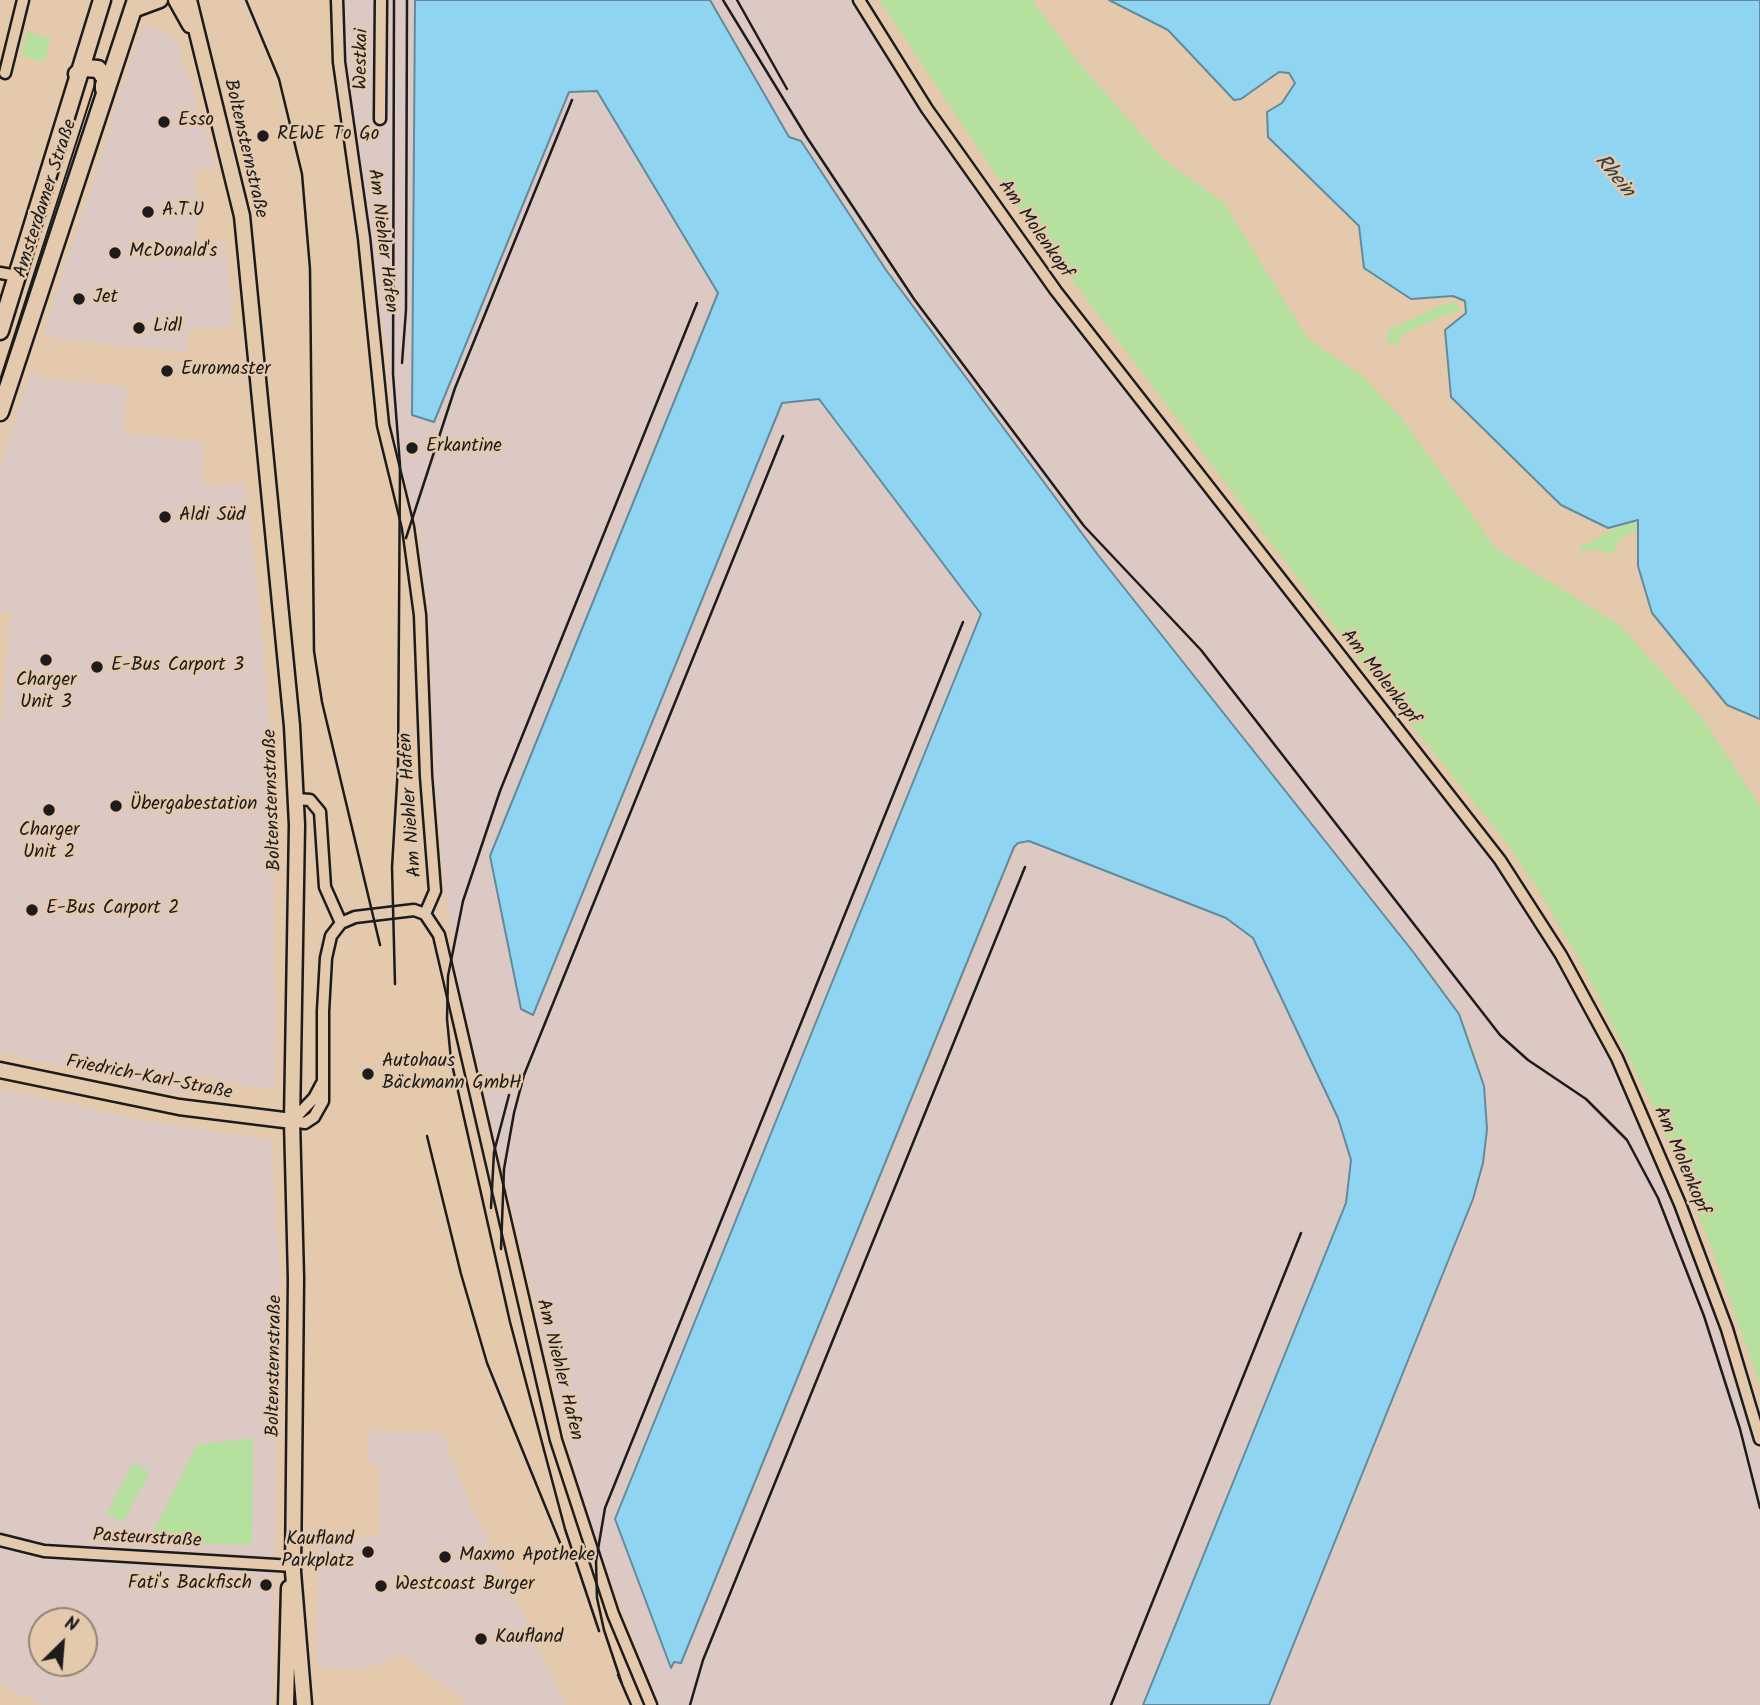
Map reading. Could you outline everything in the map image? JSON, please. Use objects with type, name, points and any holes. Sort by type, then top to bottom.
[{"type":"main road","name":"Amsterdamer Straße","points":[[0,331],[102,0]]},
{"type":"main road","points":[[134,5],[160,0]]},
{"type":"main road","name":"Boltensternstraße","points":[[177,1],[196,36],[233,168],[242,216],[296,799],[292,1121],[296,1279],[293,1569],[304,1705]]},
{"type":"main road","name":"Amsterdamer Straße","points":[[0,412],[134,5]]},
{"type":"main road","points":[[77,74],[85,68],[99,69],[104,76],[104,92]]},
{"type":"main road","name":"Friedrich-Karl-Straße","points":[[0,1070],[179,1107],[292,1121]]},
{"type":"main road","name":"Boltensternstraße","points":[[286,1705],[288,1591],[293,1569]]},
{"type":"street","points":[[5,73],[23,0]]},
{"type":"street","name":"Am Niehler Hafen","points":[[337,0],[339,62],[364,238],[385,443],[408,527],[420,615],[426,776],[435,891],[425,914],[439,935],[556,1440],[613,1614],[651,1705]]},
{"type":"street","name":"Westkai","points":[[380,119],[381,0]]},
{"type":"street","name":"Am Molenkopf","points":[[859,0],[927,109],[1056,291],[1500,860],[1561,955],[1617,1058],[1680,1205],[1727,1329],[1760,1439]]},
{"type":"street","points":[[0,273],[17,276]]},
{"type":"street","points":[[296,799],[310,800],[320,813],[325,887],[341,923]]},
{"type":"street","points":[[292,1121],[305,1123],[314,1117],[323,1101],[327,946],[341,923],[355,916],[414,910],[425,914]]},
{"type":"street","name":"Pasteurstraße","points":[[0,1540],[44,1551],[293,1569]]},
{"type":"shaded area","points":[[342,0],[415,0],[411,340],[423,418],[434,422],[569,92],[597,91],[718,293],[631,507],[588,882],[782,403],[819,399],[981,614],[615,1519],[672,1667],[674,1661],[681,1662],[1018,843],[1029,841],[1226,918],[1242,928],[1253,938],[1338,1118],[1351,1160],[1346,1203],[1143,1705],[660,1705],[601,1555],[568,1444],[457,975],[445,891],[435,775],[429,614],[418,527],[394,450],[388,358],[344,62]]},
{"type":"shaded area","points":[[710,0],[854,0],[898,72],[973,184],[1134,401],[1495,863],[1579,994],[1636,1115],[1721,1324],[1755,1436],[1760,1461],[1760,1705],[1269,1705],[1473,1199],[1483,1163],[1487,1129],[1484,1086],[1477,1059],[1468,1035],[1445,992],[1098,555],[886,270],[801,141],[789,137]]},
{"type":"shaded area","points":[[146,25],[167,33],[178,44],[217,169],[195,170],[198,240],[225,243],[234,325],[189,330],[187,352],[64,340],[43,333],[142,29]]},
{"type":"shaded area","points":[[30,372],[52,379],[127,387],[123,433],[204,442],[202,484],[223,486],[245,482],[264,649],[272,774],[276,1084],[265,1090],[196,1075],[187,1094],[170,1092],[0,1052],[0,732],[11,613],[0,611],[0,468]]},
{"type":"shaded area","points":[[0,1089],[141,1120],[271,1140],[280,1278],[272,1705],[44,1705],[0,1685]]},
{"type":"shaded area","points":[[369,1433],[442,1433],[472,1509],[566,1705],[464,1705],[460,1695],[401,1654],[365,1669],[317,1667],[317,1544],[354,1547],[354,1537],[379,1537],[378,1464],[368,1463]]},
{"type":"green space","points":[[879,0],[1032,0],[1078,62],[1164,160],[1224,203],[1308,339],[1361,375],[1400,416],[1496,549],[1621,626],[1703,719],[1760,806],[1760,1385],[1713,1251],[1651,1102],[1582,964],[1541,894],[1506,842],[1363,665],[1018,208]]},
{"type":"green space","points":[[28,32],[51,39],[44,62],[21,55]]},
{"type":"green space","points":[[1454,302],[1460,309],[1458,312],[1446,314],[1400,336],[1400,345],[1387,343],[1388,330]]},
{"type":"green space","points":[[1634,523],[1638,525],[1637,530],[1619,539],[1613,554],[1594,549],[1581,552],[1579,548],[1620,526]]},
{"type":"green space","points":[[253,1438],[252,1545],[139,1542],[141,1535],[153,1532],[197,1445]]},
{"type":"green space","points":[[133,1462],[150,1472],[123,1522],[106,1515]]},
{"type":"water","points":[[415,0],[710,0],[789,137],[801,141],[886,270],[1098,555],[1414,953],[1459,1014],[1484,1086],[1487,1129],[1483,1163],[1473,1199],[1269,1705],[1143,1705],[1346,1203],[1351,1160],[1338,1118],[1253,938],[1226,918],[1029,841],[1018,843],[1014,847],[681,1663],[674,1662],[671,1668],[615,1519],[981,614],[819,399],[782,403],[533,1015],[521,1009],[490,856],[718,293],[597,91],[569,92],[434,422],[412,415]]},
{"type":"water","name":"Rhein","points":[[1109,0],[1760,0],[1760,719],[1727,705],[1652,613],[1638,566],[1638,520],[1608,528],[1561,505],[1451,397],[1445,330],[1466,313],[1465,301],[1453,296],[1411,299],[1364,268],[1359,226],[1268,137],[1267,112],[1282,103],[1295,83],[1289,73],[1279,72],[1241,99],[1234,100],[1168,30]]},
{"type":"tram line","points":[[0,380],[96,81]]},
{"type":"railway","points":[[246,0],[279,79],[302,174],[310,269],[314,651],[322,702],[380,945]]},
{"type":"railway","points":[[394,0],[393,374],[400,465],[398,766],[392,867],[395,984]]},
{"type":"railway","points":[[402,363],[406,310],[407,0]]},
{"type":"railway","points":[[723,0],[806,136],[914,299],[1084,526],[1201,650],[1500,1035],[1528,1060],[1586,1099],[1627,1140],[1658,1198],[1704,1316],[1740,1429],[1760,1508]]},
{"type":"railway","points":[[737,0],[787,89]]},
{"type":"railway","points":[[406,538],[455,388],[572,100]]},
{"type":"railway","points":[[599,1631],[565,1529],[510,1322],[451,1060],[447,1019],[448,976],[463,901],[500,791],[697,303]]},
{"type":"railway","points":[[501,1249],[504,1169],[524,1075],[783,436]]},
{"type":"railway","points":[[622,1684],[604,1630],[597,1598],[596,1561],[605,1508],[963,622]]},
{"type":"railway","points":[[690,1705],[703,1660],[1025,867]]},
{"type":"railway","points":[[491,1208],[494,1152],[509,1095]]},
{"type":"railway","points":[[427,1136],[461,1274],[487,1363],[563,1550]]},
{"type":"railway","points":[[1111,1705],[1301,1233]]},
{"type":"railway","points":[[618,1675],[631,1705]]},
{"type":"place","name":"Esso","points":[[164,122]]},
{"type":"place","name":"REWE To Go","points":[[263,136]]},
{"type":"place","name":"A.T.U","points":[[148,212]]},
{"type":"place","name":"McDonald's","points":[[115,253]]},
{"type":"place","name":"Jet","points":[[79,299]]},
{"type":"place","name":"Lidl","points":[[139,328]]},
{"type":"place","name":"Euromaster","points":[[167,371]]},
{"type":"place","name":"Erkantine","points":[[412,448]]},
{"type":"place","name":"Aldi Süd","points":[[165,517]]},
{"type":"place","name":"Charger Unit 3","points":[[46,660]]},
{"type":"place","name":"E-Bus Carport 3","points":[[97,667]]},
{"type":"place","name":"Übergabestation","points":[[116,806]]},
{"type":"place","name":"Charger Unit 2","points":[[49,810]]},
{"type":"place","name":"E-Bus Carport 2","points":[[32,910]]},
{"type":"place","name":"Autohaus Bäckmann GmbH","points":[[368,1074]]},
{"type":"place","name":"Kaufland Parkplatz","points":[[368,1552]]},
{"type":"place","name":"Maxmo Apotheke","points":[[445,1557]]},
{"type":"place","name":"Fati's Backfisch","points":[[266,1585]]},
{"type":"place","name":"Westcoast Burger","points":[[381,1586]]},
{"type":"place","name":"Kaufland","points":[[481,1639]]}]
